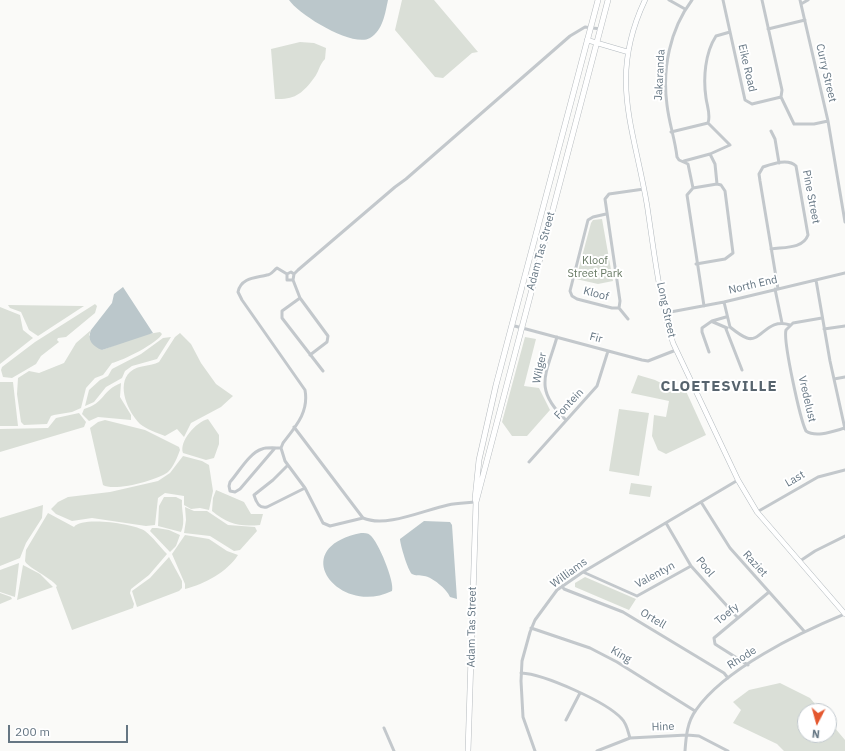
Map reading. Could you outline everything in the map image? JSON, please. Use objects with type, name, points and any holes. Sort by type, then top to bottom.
[{"type":"main road","name":"Adam Tas Street","points":[[468,751],[476,494],[483,441],[511,325],[598,0]]},
{"type":"main road","name":"Adam Tas Street","points":[[476,502],[608,0]]},
{"type":"street","name":"Long Street","points":[[645,0],[634,28],[628,52],[626,71],[626,102],[644,189],[665,313],[676,350],[738,480],[758,512],[799,562],[845,614]]},
{"type":"street","points":[[669,0],[685,9]]},
{"type":"street","name":"Jakaranda","points":[[683,161],[679,160],[671,132],[666,90],[668,58],[674,33],[685,9],[692,0]]},
{"type":"street","name":"Eike Road","points":[[723,0],[746,102],[754,103],[781,97]]},
{"type":"street","points":[[762,0],[782,90],[781,97],[794,124],[814,124],[828,121]]},
{"type":"street","name":"Curry Street","points":[[800,0],[828,121],[845,222]]},
{"type":"street","points":[[801,4],[808,0]]},
{"type":"street","points":[[768,29],[805,20]]},
{"type":"street","points":[[310,355],[328,340],[328,336],[300,298],[293,280],[294,274],[570,36],[580,29],[591,27],[601,30]]},
{"type":"street","points":[[708,123],[710,118],[706,94],[708,54],[716,36],[730,32]]},
{"type":"street","points":[[587,40],[628,52]]},
{"type":"street","points":[[671,132],[708,123]]},
{"type":"street","points":[[683,161],[710,154],[730,145],[708,123]]},
{"type":"street","points":[[772,131],[775,139],[779,163],[763,167],[759,174],[782,323]]},
{"type":"street","points":[[710,154],[715,164],[717,184]]},
{"type":"street","points":[[683,161],[688,164],[692,188]]},
{"type":"street","name":"Pine Street","points":[[771,249],[799,245],[806,240],[808,235],[796,166],[791,163],[779,163]]},
{"type":"street","points":[[696,264],[725,260],[733,253],[725,191],[721,185],[717,184],[692,188],[689,191],[687,198],[696,264],[704,306]]},
{"type":"street","name":"Kloof","points":[[606,214],[593,217],[588,220],[570,291],[572,296],[577,299],[612,308],[619,308],[620,302],[605,199],[609,194],[644,189]]},
{"type":"street","points":[[294,274],[290,272],[287,274],[277,268],[268,275],[255,276],[249,279],[240,286],[238,292],[242,300],[305,390],[306,405],[303,415],[282,442],[281,448],[285,461],[305,488],[321,520],[326,525],[330,526],[362,518],[384,521],[449,505],[476,502]]},
{"type":"street","name":"North End","points":[[665,313],[724,302],[845,273]]},
{"type":"street","points":[[287,274],[287,280],[293,280]]},
{"type":"street","name":"Vredelust","points":[[790,324],[786,330],[785,337],[791,370],[806,431],[809,433],[818,434],[845,428],[824,329],[816,280]]},
{"type":"street","points":[[300,298],[282,311],[282,318],[323,371]]},
{"type":"street","points":[[724,302],[726,317],[730,327],[746,338],[751,339],[757,337],[770,326],[822,318]]},
{"type":"street","points":[[619,308],[628,319]]},
{"type":"street","points":[[709,352],[701,329],[712,321],[726,317]]},
{"type":"street","points":[[712,321],[723,325],[726,328],[742,370]]},
{"type":"street","name":"Fir","points":[[511,325],[648,361],[676,350]]},
{"type":"street","points":[[824,329],[845,326]]},
{"type":"street","points":[[726,328],[730,327]]},
{"type":"street","name":"Wilger","points":[[557,337],[545,378],[544,389],[553,407],[566,420]]},
{"type":"street","name":"Fontein","points":[[529,462],[597,386],[608,351]]},
{"type":"street","points":[[834,379],[845,377]]},
{"type":"street","points":[[294,427],[362,518]]},
{"type":"street","points":[[275,448],[240,489],[235,492],[230,491],[229,484],[254,454],[263,448],[275,448],[281,448]]},
{"type":"street","points":[[288,464],[269,484],[255,492],[254,495],[257,504],[262,507],[267,507],[305,488]]},
{"type":"street","name":"Last","points":[[758,512],[818,477],[845,470]]},
{"type":"street","name":"Williams","points":[[535,751],[523,717],[521,672],[522,661],[531,628],[544,606],[562,586],[583,572],[738,480]]},
{"type":"street","name":"Raziet","points":[[701,502],[730,548],[804,631]]},
{"type":"street","name":"Pool","points":[[666,523],[691,566],[736,618]]},
{"type":"street","points":[[799,562],[845,536]]},
{"type":"street","name":"Valentyn","points":[[583,572],[637,596],[691,566]]},
{"type":"street","name":"Ortell","points":[[562,586],[564,589],[623,612],[724,673],[728,678]]},
{"type":"street","name":"Toefy","points":[[748,665],[718,646],[714,641],[717,633],[769,592]]},
{"type":"street","name":"Rhode","points":[[685,751],[687,735],[695,711],[728,678],[804,631],[845,614]]},
{"type":"street","name":"King","points":[[531,628],[590,648],[617,662],[695,711]]},
{"type":"street","points":[[521,672],[558,683],[580,693],[622,718],[630,738]]},
{"type":"street","points":[[566,720],[580,693]]},
{"type":"street","points":[[384,728],[394,751]]},
{"type":"street","name":"Hine","points":[[597,751],[630,738],[687,735],[699,736],[728,751]]},
{"type":"green space","points":[[402,0],[434,0],[478,52],[472,53],[443,78],[435,77],[395,30]]},
{"type":"green space","points":[[300,42],[314,43],[326,48],[325,59],[316,76],[302,92],[293,97],[275,99],[271,49]]},
{"type":"green space","name":"Kloof Street Park","points":[[602,219],[613,281],[598,284],[576,279],[591,223],[593,220]]},
{"type":"green space","points":[[95,304],[97,306],[95,313],[66,337],[58,338],[57,340],[59,342],[41,356],[36,364],[12,378],[3,377],[1,370],[2,367],[35,342]]},
{"type":"green space","points":[[8,305],[84,306],[38,336],[29,330],[21,312],[10,308]]},
{"type":"green space","points":[[0,307],[20,315],[23,330],[33,338],[0,364]]},
{"type":"green space","points":[[91,330],[89,335],[102,350],[142,335],[160,332],[162,334],[147,347],[112,363],[103,375],[95,378],[86,388],[81,408],[72,412],[51,416],[47,424],[24,425],[21,422],[17,394],[18,378],[29,371],[39,373],[64,363],[76,343]]},
{"type":"green space","points":[[180,333],[191,344],[201,363],[216,384],[233,396],[221,407],[191,423],[184,437],[177,429],[165,436],[145,428],[131,413],[125,398],[124,384],[126,377],[133,369],[159,362],[175,337]]},
{"type":"green space","points":[[171,337],[157,359],[132,366],[125,371],[122,378],[106,387],[94,402],[85,406],[89,390],[100,380],[108,376],[112,369],[141,354],[163,338]]},
{"type":"green space","points":[[525,337],[536,339],[524,386],[539,388],[550,410],[527,436],[512,436],[502,422]]},
{"type":"green space","points":[[638,375],[655,380],[679,392],[685,389],[706,435],[666,454],[658,450],[652,436],[654,415],[666,417],[669,401],[631,393]]},
{"type":"green space","points":[[0,382],[13,382],[18,426],[0,426]]},
{"type":"green space","points":[[121,383],[120,397],[131,415],[131,420],[98,417],[89,421],[82,414],[84,409],[96,403],[110,389]]},
{"type":"green space","points":[[619,409],[649,413],[639,476],[609,471]]},
{"type":"green space","points":[[79,413],[86,422],[84,427],[0,452],[0,429],[48,428],[56,418]]},
{"type":"green space","points":[[208,419],[219,435],[219,444],[214,458],[206,460],[183,453],[182,448],[186,438],[198,424]]},
{"type":"green space","points":[[105,420],[145,430],[179,447],[180,450],[172,467],[163,475],[136,484],[116,487],[103,485],[90,428],[98,422]]},
{"type":"green space","points":[[183,456],[202,461],[209,465],[213,491],[209,510],[200,508],[191,509],[184,505],[184,496],[165,493],[158,498],[155,525],[146,526],[92,518],[72,521],[56,514],[51,509],[58,502],[68,497],[110,492],[158,481],[170,473]]},
{"type":"green space","points":[[631,483],[652,486],[650,497],[629,494]]},
{"type":"green space","points":[[216,490],[244,502],[251,514],[263,514],[260,525],[234,524],[223,519],[212,511],[213,498]]},
{"type":"green space","points":[[164,497],[176,497],[182,500],[183,520],[181,532],[158,526],[159,506]]},
{"type":"green space","points":[[43,505],[42,518],[26,543],[20,558],[0,566],[0,518]]},
{"type":"green space","points":[[185,507],[194,511],[207,511],[228,525],[255,527],[257,531],[240,550],[234,551],[210,536],[184,533],[186,520]]},
{"type":"green space","points":[[48,513],[74,527],[87,522],[109,522],[139,528],[148,533],[154,539],[167,554],[149,575],[131,589],[130,593],[134,604],[133,608],[72,630],[56,587],[57,586],[25,561],[26,550]]},
{"type":"green space","points":[[152,528],[169,530],[180,535],[176,546],[170,552],[150,531]]},
{"type":"green space","points":[[185,535],[209,539],[227,551],[238,555],[228,567],[208,581],[185,589],[185,584],[172,554]]},
{"type":"green space","points":[[169,557],[182,581],[182,588],[179,591],[137,607],[132,591],[150,578]]},
{"type":"green space","points":[[19,563],[15,597],[0,592],[0,570]]},
{"type":"green space","points":[[23,565],[40,574],[53,587],[17,600]]},
{"type":"green space","points":[[585,577],[636,599],[629,610],[575,587],[575,583]]},
{"type":"green space","points":[[0,593],[11,597],[12,599],[0,604]]},
{"type":"green space","points":[[780,683],[810,698],[814,703],[797,703],[797,743],[837,743],[837,730],[845,740],[845,751],[784,751],[777,744],[733,723],[741,710],[733,702],[749,690]]},
{"type":"shaded area","points":[[289,0],[388,0],[383,21],[378,31],[370,38],[362,40],[340,34],[327,28],[303,14]]},
{"type":"shaded area","points":[[123,287],[153,333],[102,350],[93,345],[91,342],[91,330],[112,303],[114,294]]},
{"type":"shaded area","points":[[424,521],[450,522],[452,525],[457,599],[450,597],[446,590],[435,581],[427,577],[413,575],[408,568],[400,539]]},
{"type":"shaded area","points":[[361,533],[369,534],[377,545],[391,579],[392,591],[372,597],[354,595],[339,588],[328,577],[323,565],[326,552],[338,541]]},
{"type":"district","name":"CLOETESVILLE","points":[[719,387]]}]
